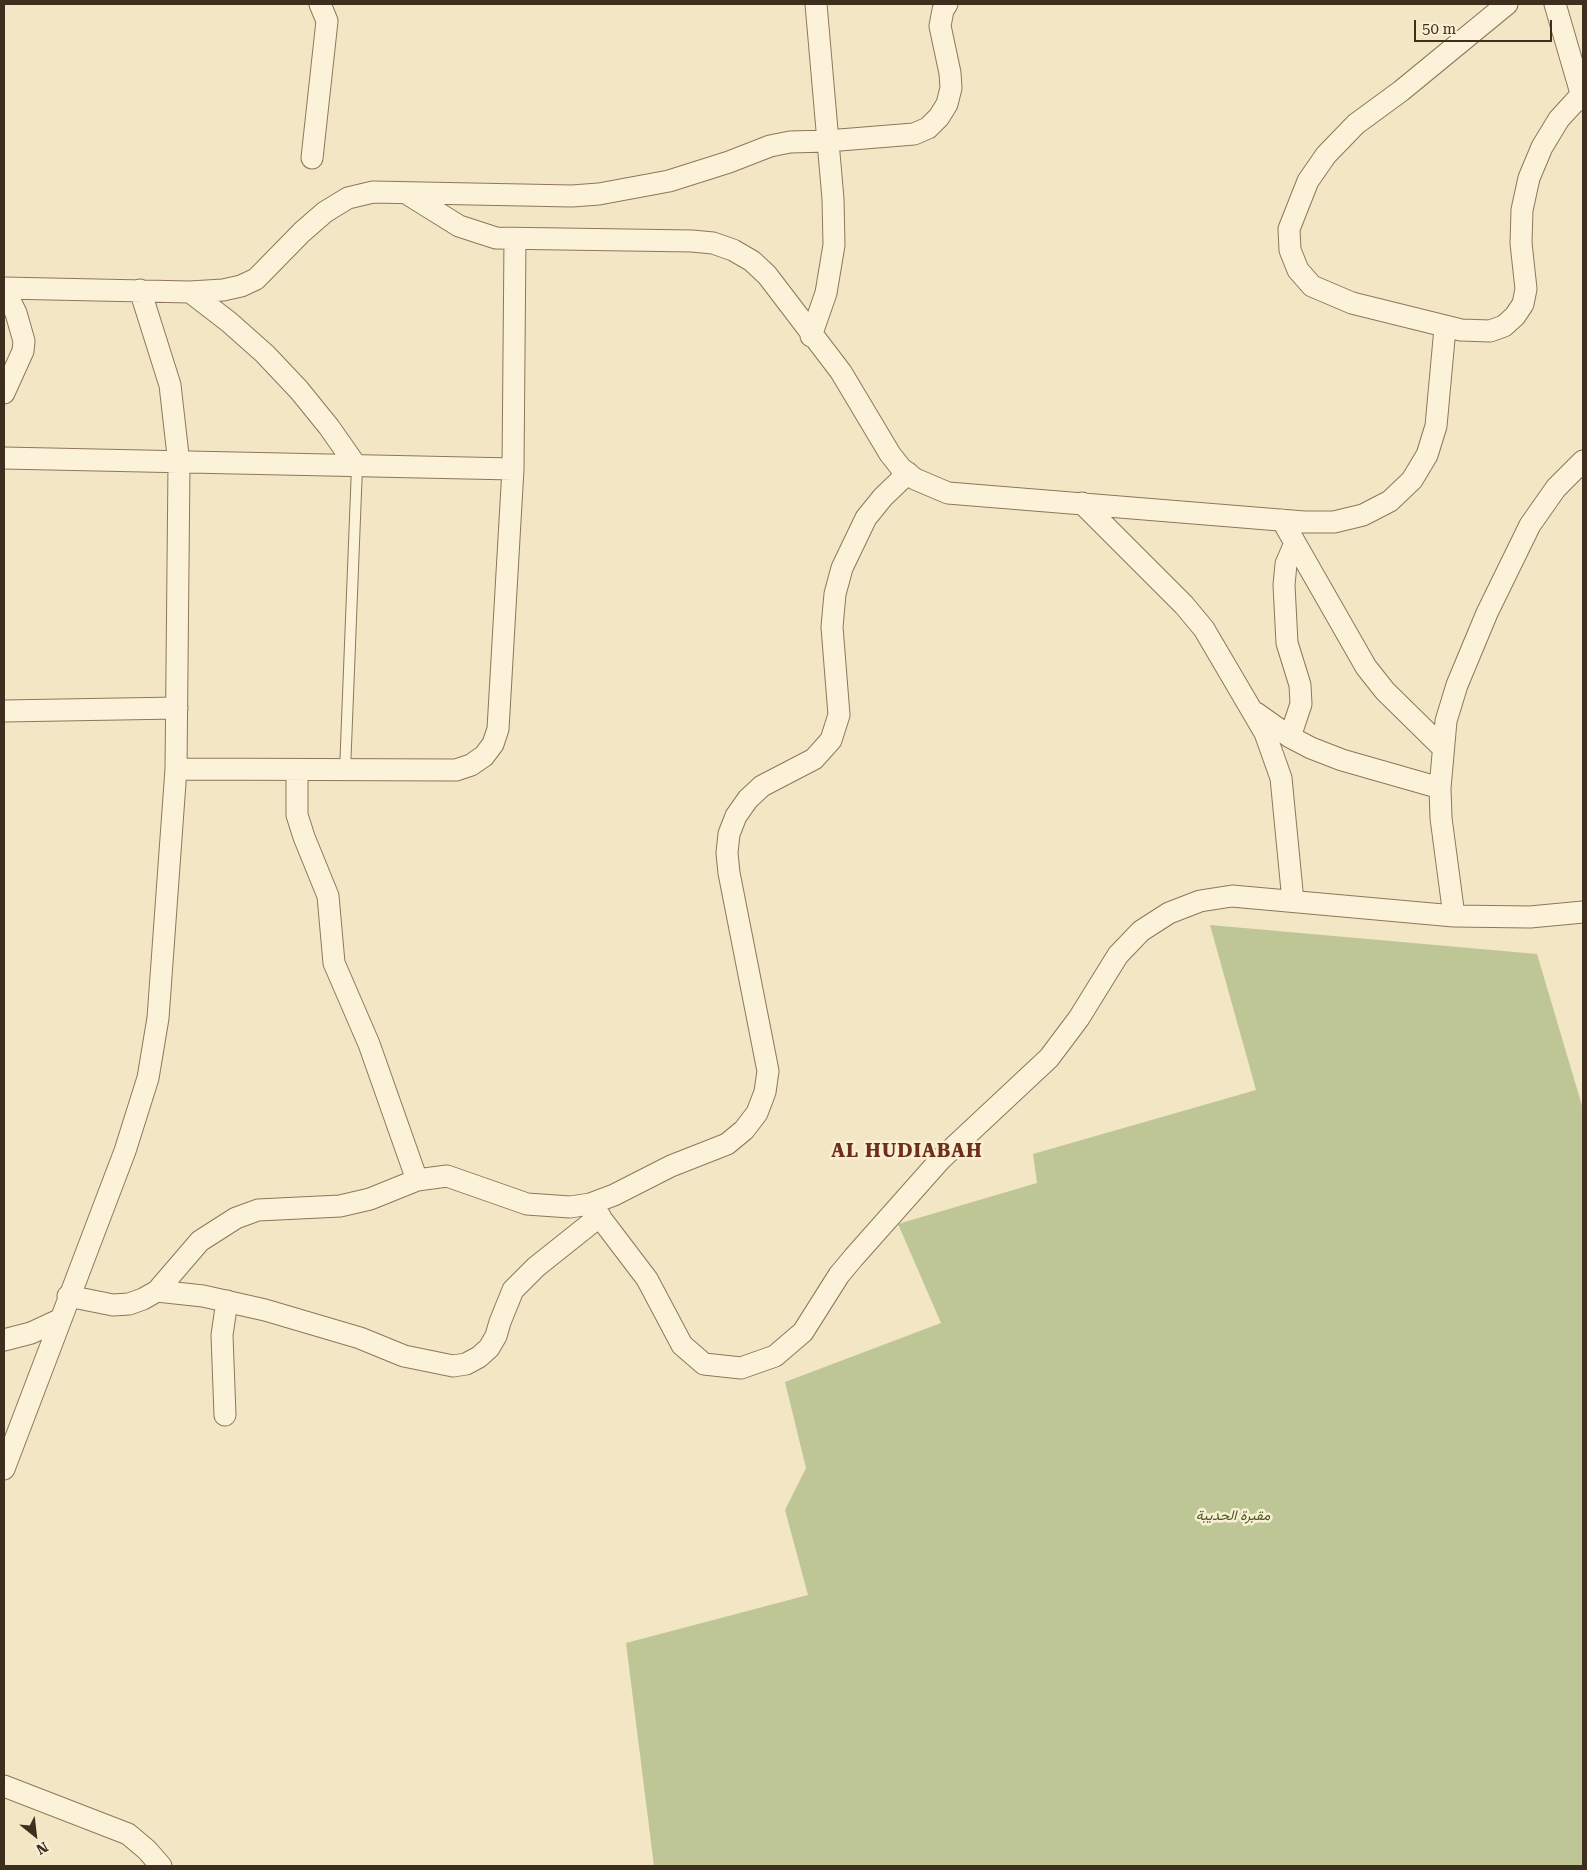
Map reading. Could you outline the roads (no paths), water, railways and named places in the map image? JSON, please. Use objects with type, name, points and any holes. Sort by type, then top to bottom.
[{"type":"street","points":[[312,158],[327,21],[320,4]]},
{"type":"street","points":[[812,336],[826,293],[834,245],[833,199],[816,4]]},
{"type":"street","points":[[4,393],[23,351],[24,341],[16,313],[4,289],[190,292],[224,290],[256,279],[302,232],[325,212],[348,198],[372,192],[572,196],[599,194],[627,191],[676,179],[729,162],[770,146],[790,142],[914,134],[928,128],[939,117],[947,104],[951,88],[940,26],[946,4]]},
{"type":"street","points":[[1507,4],[1401,91],[1356,124],[1326,155],[1308,181],[1289,229],[1292,257],[1298,270],[1312,286],[1352,303],[1445,328],[1475,332],[1490,331],[1504,326],[1515,316],[1523,304],[1526,289],[1521,243],[1522,210],[1529,178],[1542,147],[1559,119],[1582,97],[1555,4]]},
{"type":"street","points":[[406,193],[460,226],[496,238],[692,241],[713,243],[733,250],[752,261],[767,275],[841,372],[890,454],[908,473],[931,488],[948,494],[1282,520],[1334,522],[1363,515],[1390,501],[1412,480],[1427,455],[1436,426],[1445,328]]},
{"type":"street","points":[[176,769],[456,770],[471,765],[484,756],[493,744],[498,729],[513,470],[515,239]]},
{"type":"street","points":[[4,1469],[68,1296],[125,1151],[148,1078],[158,1018],[176,769],[179,464],[170,385],[140,290]]},
{"type":"street","points":[[190,292],[229,322],[265,354],[305,397],[357,467]]},
{"type":"street","points":[[4,458],[179,464],[513,470]]},
{"type":"street","points":[[1454,916],[1441,818],[1440,788],[1446,721],[1457,685],[1486,613],[1538,512],[1556,488],[1583,461]]},
{"type":"street","points":[[157,1291],[227,1301],[360,1338],[404,1356],[452,1366],[466,1364],[479,1357],[489,1348],[496,1336],[513,1290],[595,1210],[727,1144],[744,1130],[757,1112],[765,1092],[768,1071],[729,873],[727,853],[730,834],[736,816],[762,786],[814,759],[831,740],[838,715],[832,627],[835,594],[853,543],[866,518],[883,497],[908,473]]},
{"type":"street","points":[[1082,503],[1184,605],[1204,630],[1265,733],[1280,778],[1293,901]]},
{"type":"street","points":[[1282,520],[1366,667],[1385,691],[1443,748]]},
{"type":"street","points":[[1290,738],[1301,704],[1300,685],[1287,643],[1284,586],[1286,564],[1295,543]]},
{"type":"street","points":[[4,711],[177,708]]},
{"type":"street","points":[[1252,710],[1290,738],[1342,760],[1440,788]]},
{"type":"street","points":[[297,770],[298,815],[304,837],[328,896],[334,963],[369,1044],[417,1180]]},
{"type":"street","points":[[68,1296],[113,1305],[136,1302],[157,1291],[200,1241],[236,1218],[258,1210],[327,1207],[356,1203],[417,1180],[448,1176],[527,1204],[547,1208],[595,1210],[647,1279],[682,1345],[704,1364],[741,1368],[775,1356],[803,1332],[839,1275],[941,1159],[1048,1058],[1079,1018],[1118,955],[1141,931],[1169,913],[1200,901],[1232,896],[1454,916],[1530,917],[1583,912]]},
{"type":"street","points":[[225,1415],[222,1335],[227,1301]]},
{"type":"street","points":[[4,1340],[31,1333],[59,1320]]},
{"type":"street","points":[[4,1786],[128,1834],[147,1850],[161,1866]]},
{"type":"lane","points":[[345,771],[357,467]]},
{"type":"district","name":"AL HUDIABAH","points":[[907,1151]]},
{"type":"park label","name":"مقبرة الحديبة","points":[[1233,1516]]}]
